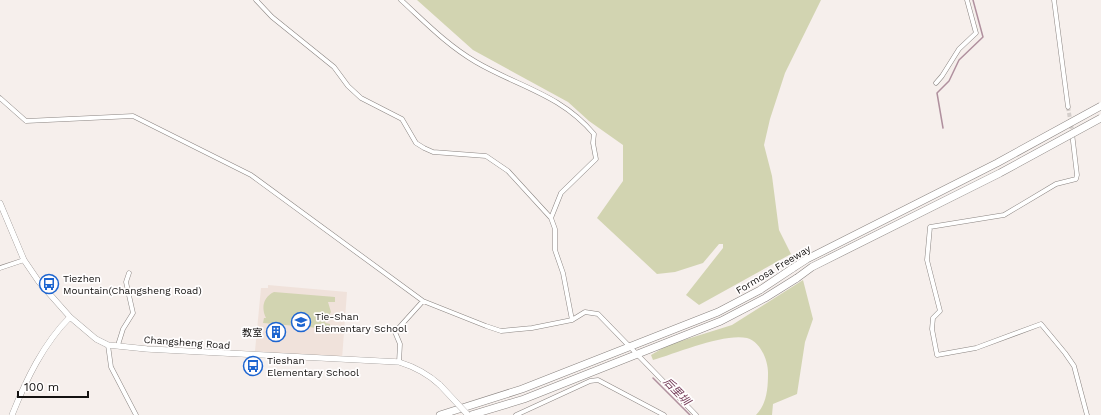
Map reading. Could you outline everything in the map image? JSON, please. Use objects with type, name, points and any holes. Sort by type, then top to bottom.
[{"type":"highway","name":"Formosa Freeway","points":[[440,415],[522,389],[718,312],[760,290],[807,259],[997,163],[1101,106]]},
{"type":"highway","name":"Formosa Freeway","points":[[472,415],[524,399],[720,321],[766,298],[812,267],[1000,173],[1101,118]]},
{"type":"street","points":[[256,0],[272,17],[334,67],[348,86],[361,98],[402,119],[416,143],[433,152],[480,155],[490,158],[508,171],[551,218],[555,229],[555,250],[563,273],[572,320]]},
{"type":"street","points":[[401,0],[450,46],[477,63],[562,104],[594,134],[593,143],[596,159],[561,193],[551,218]]},
{"type":"street","points":[[936,83],[959,48],[976,33],[967,0]]},
{"type":"street","points":[[1054,0],[1068,107]]},
{"type":"street","points":[[0,98],[26,121],[133,116],[251,175],[423,301],[501,331],[532,328],[572,320],[585,312],[598,314],[696,415]]},
{"type":"street","points":[[1072,132],[1077,175],[1076,179],[1056,184],[1004,215],[930,227],[927,260],[940,311],[933,318],[932,329],[937,355],[976,348],[1041,324],[1066,353],[1074,366],[1087,415]]},
{"type":"street","points":[[0,204],[24,260],[39,282],[70,317],[96,339],[108,345],[111,368],[136,415]]},
{"type":"street","points":[[0,268],[24,260]]},
{"type":"street","points":[[118,345],[123,329],[133,313],[126,282],[129,273]]},
{"type":"street","points":[[399,362],[400,344],[395,332],[423,301]]},
{"type":"street","points":[[12,415],[28,379],[49,342],[59,328],[70,317]]},
{"type":"street","name":"Changsheng Road","points":[[108,345],[147,349],[399,362],[419,368],[430,375],[468,415]]},
{"type":"street","points":[[516,415],[590,380],[598,380],[664,415]]},
{"type":"shaded area","name":"Tie-Shan Elementary School","points":[[268,285],[347,292],[342,359],[255,351],[261,288],[268,288]]},
{"type":"green space","points":[[417,0],[821,0],[785,73],[770,119],[764,145],[772,176],[779,230],[791,254],[699,305],[686,295],[723,248],[723,244],[719,244],[703,263],[675,272],[657,274],[597,218],[623,181],[623,145],[589,121],[568,102],[473,50]]},
{"type":"green space","points":[[803,280],[813,319],[805,342],[797,394],[773,404],[772,415],[756,415],[760,411],[765,401],[768,373],[767,363],[763,352],[752,340],[737,337],[726,338],[700,344],[653,360],[651,355],[668,345],[732,325]]},
{"type":"green space","points":[[274,292],[335,297],[335,302],[328,302],[331,312],[325,323],[330,324],[330,329],[263,323],[264,318],[266,318],[263,307],[265,300]]},
{"type":"waterway","points":[[943,128],[937,93],[949,81],[959,60],[983,37],[973,0]]},
{"type":"waterway","name":"后里圳","points":[[653,378],[690,415]]},
{"type":"tunnel","points":[[1068,107],[1072,131]]},
{"type":"place","name":"Tiezhen Mountain(Changsheng Road)","points":[[49,284]]},
{"type":"place","name":"Tie-Shan Elementary School","points":[[301,322]]},
{"type":"place","name":"教室","points":[[276,332]]},
{"type":"place","name":"Tieshan Elementary School","points":[[253,366]]}]
